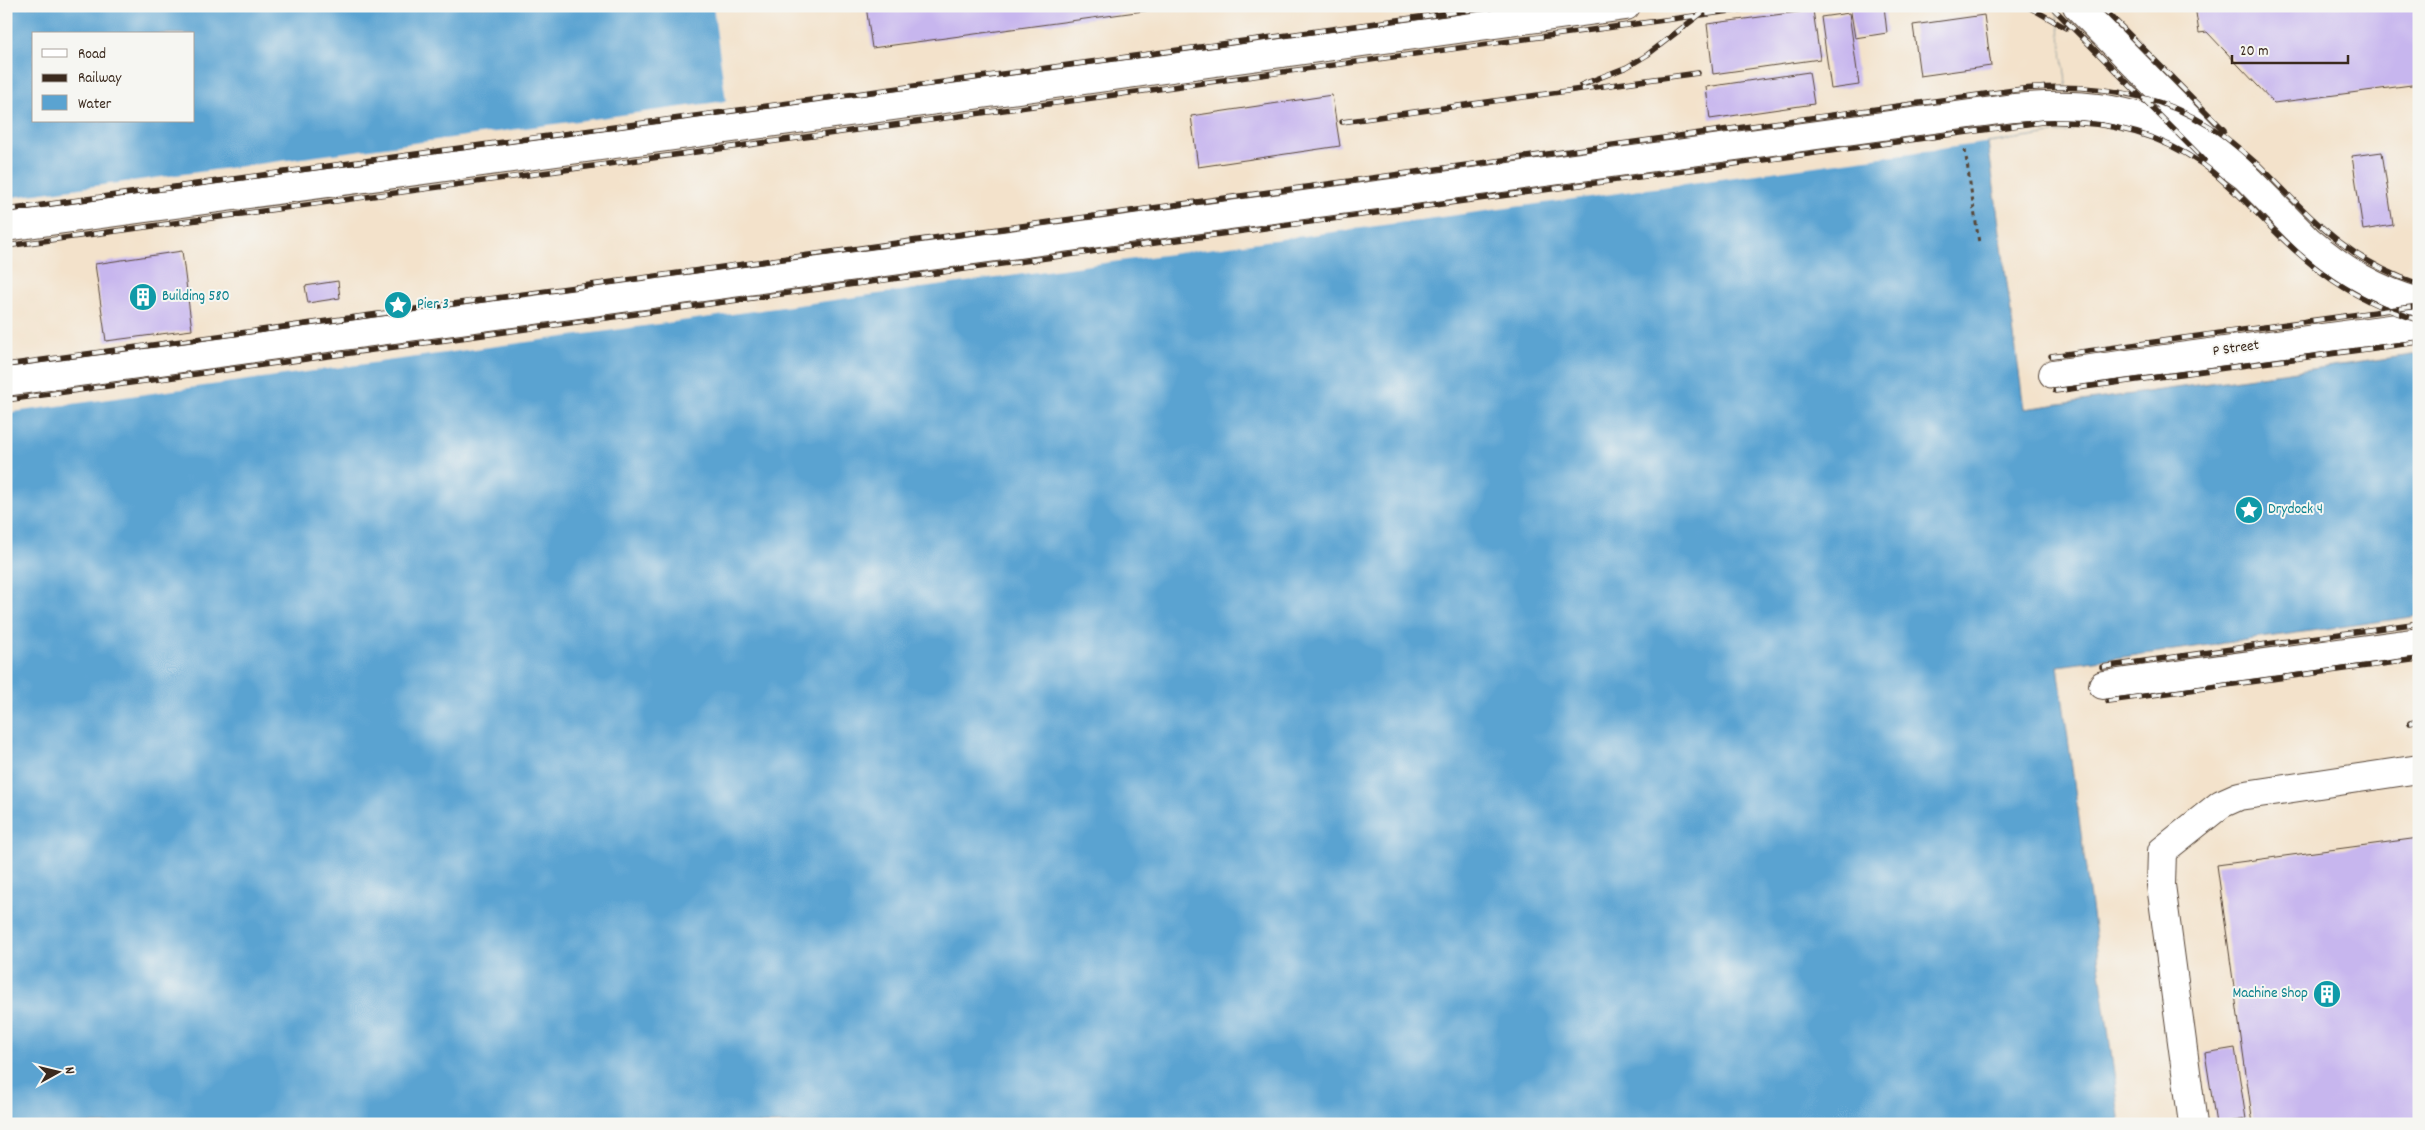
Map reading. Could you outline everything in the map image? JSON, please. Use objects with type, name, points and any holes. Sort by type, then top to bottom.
[{"type":"lane","points":[[6,227],[1626,6]]},
{"type":"lane","points":[[2066,6],[2097,27]]},
{"type":"lane","points":[[2077,6],[2309,241],[2343,269],[2386,292],[2419,302]]},
{"type":"lane","points":[[6,382],[2014,108],[2074,105],[2106,108],[2145,117],[2198,144],[2246,177]]},
{"type":"lane","name":"P Street","points":[[2053,374],[2419,325]]},
{"type":"lane","points":[[2103,685],[2419,642]]},
{"type":"lane","points":[[2194,1124],[2161,885],[2162,851],[2221,804],[2239,796],[2419,769]]},
{"type":"path","points":[[1964,144],[1979,243]]},
{"type":"water","points":[[6,6],[2056,6],[2072,131],[1988,143],[2024,409],[2419,354],[2419,616],[2058,666],[2121,1124],[6,1124]]},
{"type":"pier","name":"Pier 3","points":[[713,6],[2056,6],[2072,131],[6,413],[6,198],[726,101]]},
{"type":"building","points":[[866,6],[1173,6],[1173,7],[872,48]]},
{"type":"building","points":[[1850,6],[1884,6],[1887,33],[1855,38]]},
{"type":"building","points":[[2195,6],[2419,6],[2419,84],[2274,103],[2207,32],[2199,33]]},
{"type":"building","points":[[1813,10],[1820,59],[1713,74],[1707,24]]},
{"type":"building","points":[[1849,13],[1859,85],[1831,89],[1821,17]]},
{"type":"building","points":[[1984,15],[1991,66],[1920,76],[1913,25]]},
{"type":"building","points":[[1809,72],[1814,104],[1710,119],[1706,87]]},
{"type":"building","points":[[1332,95],[1340,146],[1198,167],[1191,116]]},
{"type":"building","points":[[2382,152],[2393,225],[2363,230],[2352,156]]},
{"type":"building","name":"Building 580","points":[[182,251],[192,330],[106,341],[95,264]]},
{"type":"building","points":[[338,281],[340,298],[308,303],[305,286]]},
{"type":"building","name":"Machine Shop","points":[[2419,838],[2419,1124],[2253,1124],[2217,865]]},
{"type":"building","points":[[2235,1048],[2246,1119],[2216,1124],[2205,1053]]},
{"type":"railway","points":[[6,210],[1500,6]]},
{"type":"railway","points":[[1581,85],[1627,67],[1647,55],[1711,6]]},
{"type":"railway","points":[[6,246],[1767,6]]},
{"type":"railway","points":[[2027,6],[2066,28]]},
{"type":"railway","points":[[2051,6],[2204,160]]},
{"type":"railway","points":[[2101,6],[2224,130]]},
{"type":"railway","points":[[1342,122],[1698,73]]},
{"type":"railway","points":[[6,365],[2022,89],[2071,87],[2119,92],[2142,97],[2188,114],[2209,126],[2263,169]]},
{"type":"railway","points":[[6,400],[2042,122],[2084,123],[2105,126],[2126,130],[2165,143],[2202,164],[2237,194]]},
{"type":"railway","points":[[2258,164],[2331,235],[2370,262],[2393,274],[2419,284]]},
{"type":"railway","points":[[2234,190],[2296,251],[2339,284],[2389,310],[2419,320]]},
{"type":"railway","points":[[2051,356],[2419,306]]},
{"type":"railway","points":[[2055,391],[2419,342]]},
{"type":"railway","points":[[2102,667],[2419,623]]},
{"type":"railway","points":[[2108,701],[2419,659]]},
{"type":"railway","points":[[2410,723],[2419,721]]},
{"type":"place","name":"Building 580","points":[[143,297]]},
{"type":"place","name":"Pier 3","points":[[398,305]]},
{"type":"place","name":"Drydock 4","points":[[2249,510]]},
{"type":"place","name":"Machine Shop","points":[[2327,994]]}]
